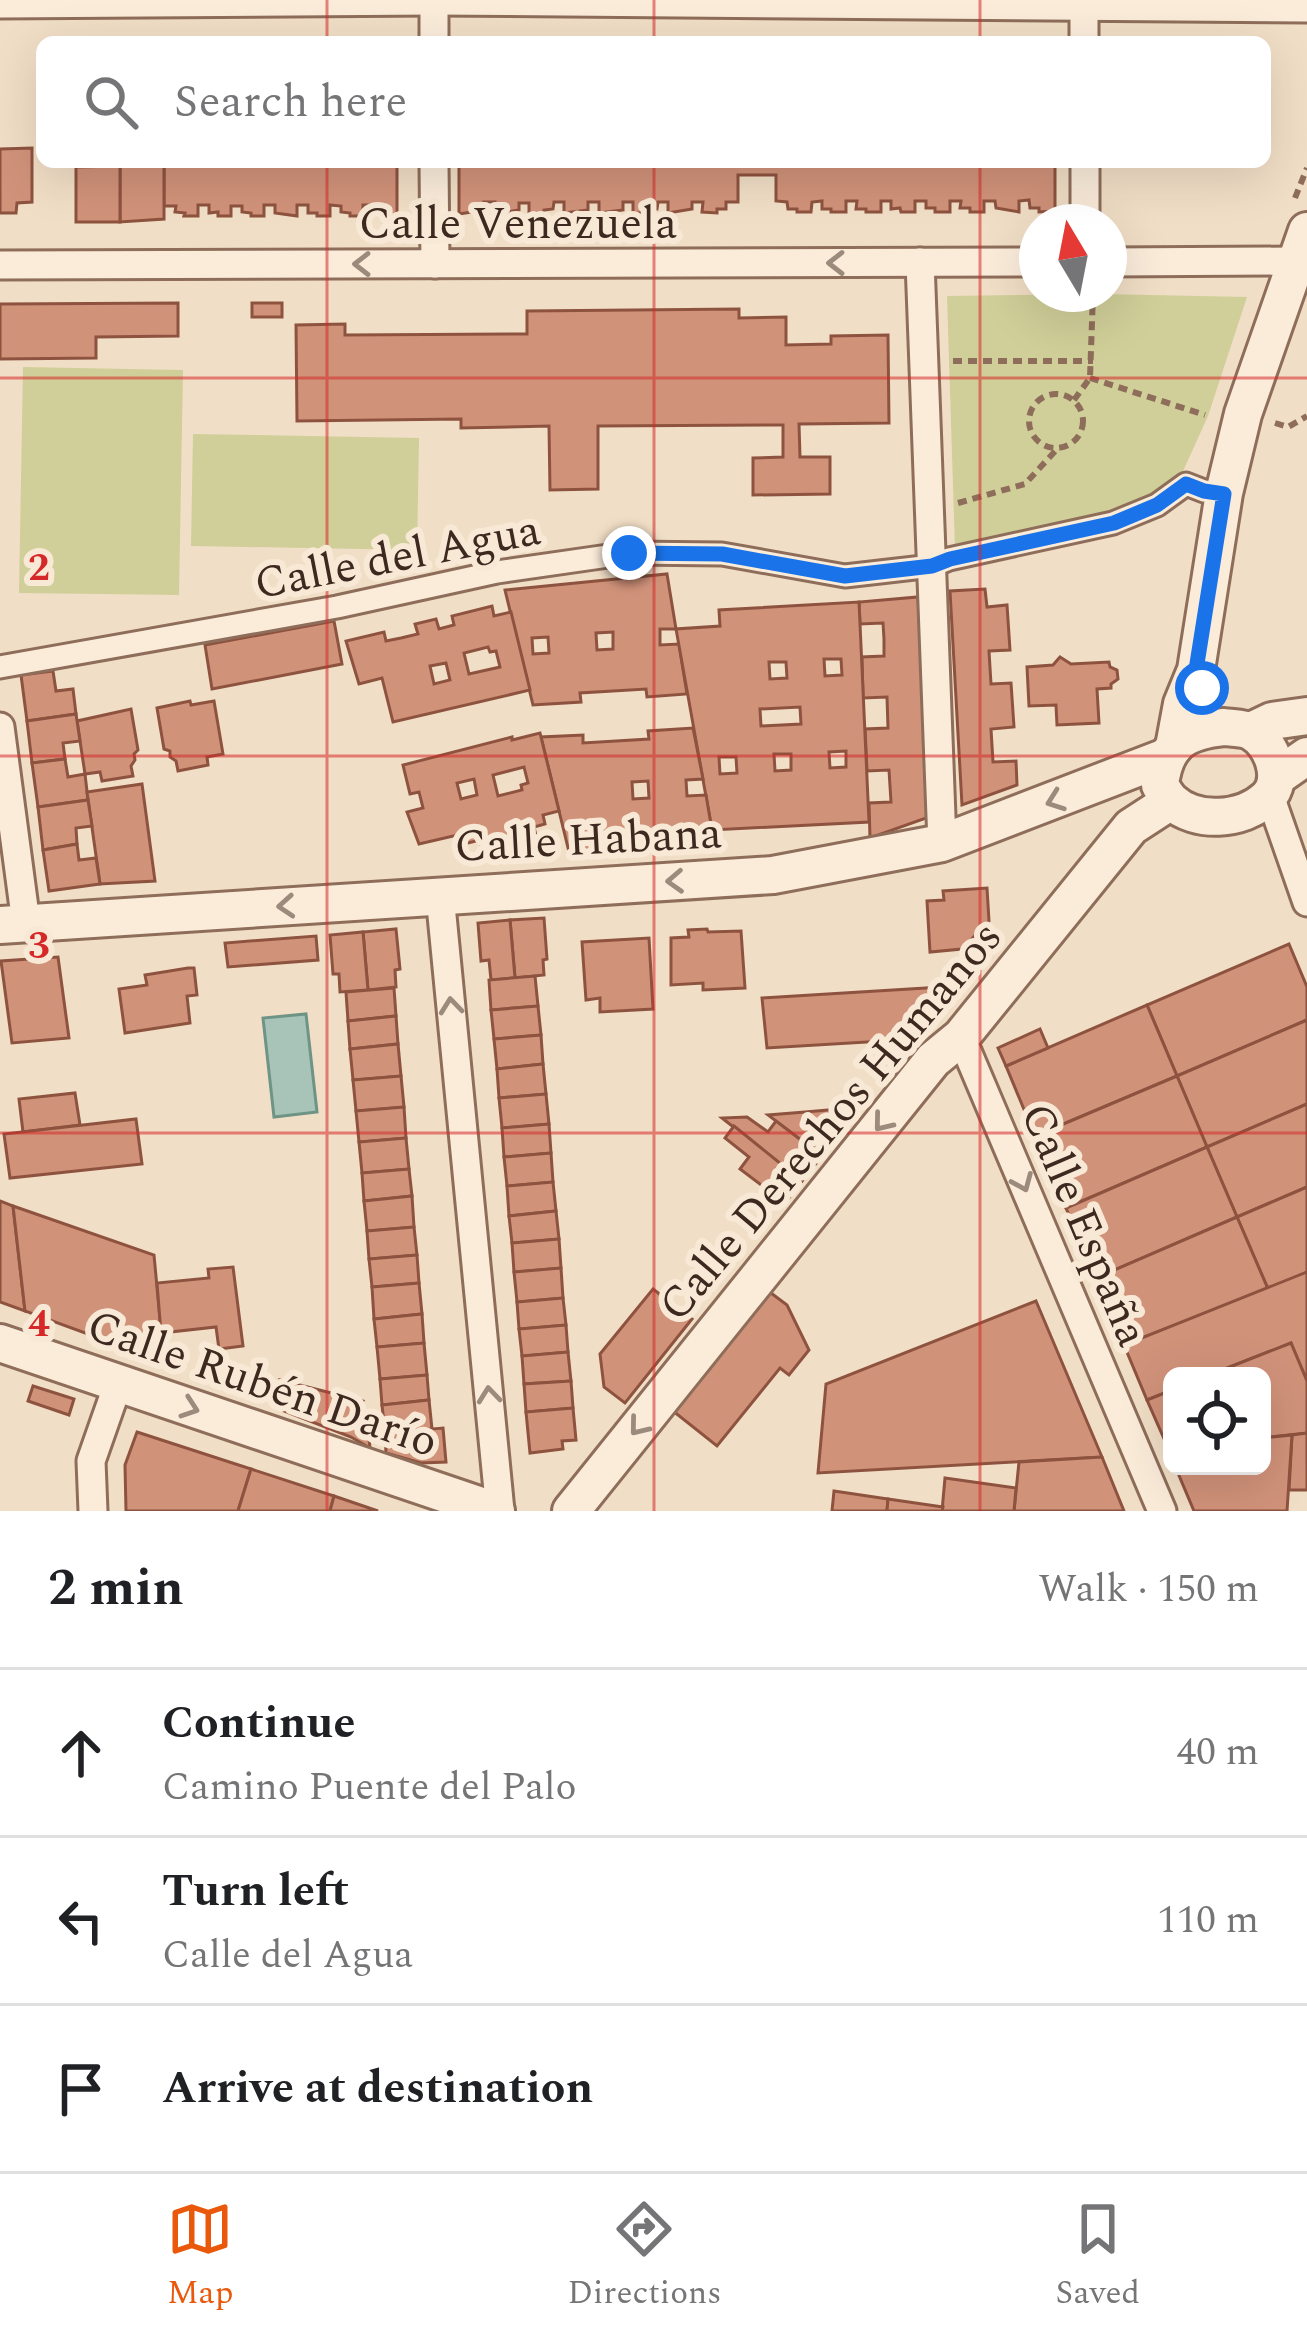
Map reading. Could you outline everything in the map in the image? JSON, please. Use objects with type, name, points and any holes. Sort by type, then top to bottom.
[{"type":"street","points":[[434,0],[434,36]]},
{"type":"street","points":[[0,4],[434,0],[1307,8]]},
{"type":"street","points":[[1084,3],[1084,36]]},
{"type":"street","points":[[434,168],[435,264]]},
{"type":"street","points":[[1084,168],[1085,204]]},
{"type":"street","points":[[1127,259],[1298,232],[1243,414],[1224,494],[1196,670],[1160,784],[1171,801],[1201,818],[1237,815],[1285,776]]},
{"type":"street","points":[[920,262],[942,844]]},
{"type":"street","name":"Calle Venezuela","points":[[0,265],[1019,262]]},
{"type":"street","name":"Calle del Agua","points":[[0,667],[337,607],[497,572],[629,553],[722,554],[845,576],[932,566],[1114,523],[1157,505],[1186,484],[1224,494]]},
{"type":"street","points":[[1196,670],[1202,688],[1237,729],[1269,748],[1285,776],[1307,902]]},
{"type":"street","points":[[1169,752],[1185,737],[1204,729],[1237,729],[1307,716]]},
{"type":"street","points":[[0,727],[13,924]]},
{"type":"street","name":"Calle Habana","points":[[13,924],[773,875],[942,844],[1169,752]]},
{"type":"street","name":"Calle Derechos Humanos","points":[[571,1511],[933,1060],[961,1037],[1131,827],[1171,801]]},
{"type":"street","points":[[440,895],[498,1511]]},
{"type":"street","name":"Calle España","points":[[961,1037],[1162,1511]]},
{"type":"street","name":"Calle Rubén Darío","points":[[0,1343],[498,1511]]},
{"type":"street","points":[[93,1511],[91,1461],[118,1384]]},
{"type":"path","points":[[1298,232],[1307,168]]},
{"type":"path","points":[[1074,400],[1090,378],[1093,312]]},
{"type":"path","points":[[944,360],[1093,361]]},
{"type":"path","points":[[1090,378],[1214,418]]},
{"type":"path","points":[[948,504],[1025,484],[1059,447],[1075,440],[1083,425],[1080,407],[1067,396],[1049,395],[1035,404],[1031,430],[1042,443],[1059,447]]},
{"type":"shaded area","points":[[1019,295],[1019,312],[1127,312],[1127,295],[1247,297],[1208,416],[1179,480],[1147,503],[1103,517],[955,549],[947,296]]},
{"type":"shaded area","points":[[23,367],[183,370],[179,595],[19,593]]},
{"type":"shaded area","points":[[193,434],[419,438],[417,550],[191,546]]},
{"type":"shaded area","points":[[306,1014],[317,1112],[274,1117],[263,1018]]},
{"type":"building","points":[[32,148],[32,202],[17,203],[16,213],[0,213],[0,149]]},
{"type":"building","points":[[76,168],[120,168],[120,222],[76,222]]},
{"type":"building","points":[[120,168],[164,168],[164,219],[120,222]]},
{"type":"building","points":[[164,168],[397,168],[397,216],[374,213],[374,205],[363,205],[363,216],[350,216],[341,212],[341,206],[330,205],[330,216],[308,213],[308,205],[297,205],[297,216],[275,213],[275,205],[264,205],[264,216],[251,216],[242,212],[242,206],[231,206],[231,216],[218,216],[218,212],[209,213],[209,205],[198,205],[198,216],[184,216],[175,212],[176,206],[164,206]]},
{"type":"building","points":[[459,168],[1055,168],[1055,204],[1019,201],[1019,212],[984,201],[984,212],[970,212],[970,208],[960,208],[961,201],[950,201],[950,212],[935,212],[935,208],[926,208],[926,201],[915,201],[915,212],[901,212],[891,209],[891,201],[881,201],[881,212],[866,212],[856,209],[857,201],[846,201],[846,212],[831,212],[822,209],[822,201],[812,202],[811,212],[797,212],[788,209],[787,202],[776,201],[776,175],[738,175],[738,202],[726,202],[726,209],[717,209],[717,213],[702,212],[703,202],[668,213],[668,202],[658,202],[657,209],[648,209],[648,213],[633,213],[633,202],[623,202],[623,210],[599,213],[599,202],[588,202],[588,210],[564,213],[564,202],[554,202],[553,209],[544,213],[529,213],[529,203],[495,214],[495,202],[484,202],[485,210],[459,214]]},
{"type":"building","points":[[178,303],[178,336],[96,337],[96,358],[0,359],[0,304]]},
{"type":"building","points":[[252,303],[282,303],[282,317],[252,317]]},
{"type":"building","points":[[739,309],[739,318],[786,317],[786,345],[831,344],[831,336],[888,335],[889,423],[799,424],[800,457],[830,457],[830,494],[753,495],[753,458],[783,457],[783,425],[598,426],[598,489],[550,490],[549,426],[461,428],[461,419],[297,421],[296,325],[345,324],[345,335],[527,334],[527,311]]},
{"type":"building","points":[[667,574],[676,629],[660,629],[660,645],[679,644],[687,694],[647,697],[646,689],[580,693],[581,702],[533,705],[505,590]],"holes":[[[613,632],[613,649],[597,650],[596,633]],[[548,637],[549,653],[533,654],[532,638]]]},
{"type":"building","points":[[985,589],[987,607],[1007,605],[1010,650],[989,651],[991,684],[1011,683],[1014,727],[991,729],[993,762],[1016,761],[1017,785],[962,805],[950,591]]},
{"type":"building","points":[[918,597],[929,817],[870,838],[869,803],[891,802],[889,770],[867,771],[865,729],[888,728],[887,697],[863,698],[862,657],[884,656],[884,639],[883,623],[860,624],[859,602]]},
{"type":"building","points":[[859,602],[869,822],[712,830],[676,629],[720,626],[719,610]],"holes":[[[824,659],[841,659],[842,675],[825,676]],[[769,662],[786,662],[787,678],[770,679]],[[800,707],[801,724],[761,726],[760,709]],[[846,751],[846,767],[830,768],[829,752]],[[774,754],[791,754],[791,770],[775,771]],[[719,757],[736,757],[737,773],[720,774]]]},
{"type":"building","points":[[492,606],[494,616],[511,612],[530,690],[393,722],[382,678],[359,684],[346,641],[384,632],[386,641],[418,634],[415,624],[436,619],[439,629],[454,625],[452,616]],"holes":[[[488,647],[496,651],[500,667],[469,674],[464,653]],[[446,663],[450,680],[434,684],[430,666]]]},
{"type":"building","points":[[334,621],[342,664],[212,689],[205,645]]},
{"type":"building","points":[[1060,657],[1071,664],[1109,662],[1117,670],[1118,679],[1111,688],[1097,689],[1099,723],[1057,725],[1056,705],[1029,706],[1027,667],[1053,665]]},
{"type":"building","points":[[53,671],[56,691],[73,689],[76,714],[27,721],[21,675]]},
{"type":"building","points":[[190,701],[191,705],[214,701],[223,754],[207,757],[208,765],[178,771],[170,751],[164,749],[157,708]]},
{"type":"building","points":[[131,709],[138,750],[131,766],[133,776],[102,781],[100,772],[85,774],[77,721]]},
{"type":"building","points":[[76,714],[80,741],[63,743],[65,759],[32,763],[27,721]]},
{"type":"building","points":[[693,728],[703,779],[686,780],[687,796],[706,795],[715,848],[570,856],[541,737],[583,735],[583,743],[649,739],[648,731]],"holes":[[[648,781],[649,798],[633,799],[632,782]]]},
{"type":"building","points":[[540,733],[559,811],[543,815],[545,824],[534,827],[537,840],[482,853],[480,840],[468,843],[466,833],[419,844],[407,812],[423,808],[419,792],[410,794],[403,765]],"holes":[[[524,767],[528,783],[521,785],[522,790],[498,796],[493,775]],[[474,779],[477,795],[461,799],[457,783]]]},
{"type":"building","points":[[65,759],[68,777],[85,774],[88,800],[38,807],[32,763]]},
{"type":"building","points":[[142,784],[155,881],[100,884],[87,792]]},
{"type":"building","points":[[88,800],[92,826],[76,828],[77,844],[43,850],[38,807]]},
{"type":"building","points":[[77,844],[79,860],[96,858],[100,884],[49,891],[43,850]]},
{"type":"building","points":[[987,888],[989,921],[962,949],[930,952],[927,901],[944,900],[943,891]]},
{"type":"building","points":[[544,918],[544,975],[515,978],[510,920]]},
{"type":"building","points":[[510,920],[515,978],[491,980],[489,960],[481,961],[478,923]]},
{"type":"building","points":[[396,929],[400,969],[395,970],[396,987],[368,990],[363,932]]},
{"type":"building","points":[[688,930],[741,931],[745,988],[703,990],[703,983],[671,985],[671,938],[689,937]]},
{"type":"building","points":[[363,932],[368,990],[340,992],[339,974],[333,974],[330,935]]},
{"type":"building","points":[[316,936],[318,960],[228,967],[225,943]]},
{"type":"building","points":[[649,938],[653,1009],[600,1012],[600,998],[586,1000],[582,942]]},
{"type":"building","points":[[1289,944],[1307,987],[1307,1020],[1177,1076],[1147,1005]]},
{"type":"building","points":[[58,957],[69,1038],[12,1043],[1,961]]},
{"type":"building","points":[[194,968],[197,995],[187,996],[190,1023],[125,1033],[119,989],[147,985],[145,975]]},
{"type":"building","points":[[535,976],[538,1006],[491,1010],[489,980]]},
{"type":"building","points":[[959,986],[917,1039],[767,1048],[762,998]]},
{"type":"building","points":[[394,988],[396,1016],[348,1021],[346,992]]},
{"type":"building","points":[[1147,1005],[1177,1076],[1035,1136],[1006,1066]]},
{"type":"building","points":[[538,1006],[541,1035],[494,1039],[491,1010]]},
{"type":"building","points":[[396,1016],[398,1044],[350,1049],[348,1021]]},
{"type":"building","points":[[1307,1020],[1307,1104],[1207,1147],[1177,1076]]},
{"type":"building","points":[[1040,1029],[1048,1048],[1006,1066],[998,1048]]},
{"type":"building","points":[[541,1035],[543,1064],[497,1069],[494,1039]]},
{"type":"building","points":[[398,1044],[401,1076],[353,1080],[350,1049]]},
{"type":"building","points":[[543,1064],[546,1094],[499,1098],[497,1069]]},
{"type":"building","points":[[401,1076],[404,1107],[356,1111],[353,1080]]},
{"type":"building","points":[[1177,1076],[1207,1147],[1066,1208],[1035,1136]]},
{"type":"building","points":[[75,1093],[80,1125],[23,1132],[19,1099]]},
{"type":"building","points":[[546,1094],[549,1124],[502,1128],[499,1098]]},
{"type":"building","points":[[1307,1104],[1307,1187],[1237,1217],[1207,1147]]},
{"type":"building","points":[[404,1107],[406,1138],[359,1142],[356,1111]]},
{"type":"building","points":[[862,1107],[822,1156],[768,1115],[805,1112]]},
{"type":"building","points":[[747,1117],[768,1132],[776,1121],[822,1156],[802,1181],[722,1118]]},
{"type":"building","points":[[136,1119],[142,1164],[10,1178],[4,1134]]},
{"type":"building","points":[[549,1124],[551,1153],[504,1157],[502,1128]]},
{"type":"building","points":[[734,1126],[802,1181],[785,1203],[740,1169],[749,1157],[725,1138]]},
{"type":"building","points":[[406,1138],[409,1169],[362,1173],[359,1142]]},
{"type":"building","points":[[1207,1147],[1237,1217],[1096,1278],[1066,1208]]},
{"type":"building","points":[[551,1153],[553,1182],[507,1186],[504,1157]]},
{"type":"building","points":[[409,1169],[412,1196],[364,1201],[362,1173]]},
{"type":"building","points":[[553,1182],[556,1211],[509,1216],[507,1186]]},
{"type":"building","points":[[1307,1187],[1307,1272],[1268,1289],[1237,1217]]},
{"type":"building","points":[[412,1196],[414,1227],[367,1231],[364,1201]]},
{"type":"building","points":[[0,1201],[13,1206],[25,1311],[0,1302]]},
{"type":"building","points":[[13,1206],[154,1255],[164,1362],[25,1311]]},
{"type":"building","points":[[556,1211],[559,1239],[512,1243],[509,1216]]},
{"type":"building","points":[[1237,1217],[1268,1289],[1124,1345],[1096,1278]]},
{"type":"building","points":[[414,1227],[417,1255],[369,1259],[367,1231]]},
{"type":"building","points":[[559,1239],[561,1268],[514,1272],[512,1243]]},
{"type":"building","points":[[417,1255],[419,1283],[372,1287],[369,1259]]},
{"type":"building","points":[[233,1267],[243,1346],[219,1349],[216,1327],[161,1333],[157,1283],[209,1278],[208,1269]]},
{"type":"building","points":[[561,1268],[563,1298],[517,1302],[514,1272]]},
{"type":"building","points":[[1307,1272],[1307,1381],[1291,1343],[1230,1367],[1163,1367],[1163,1394],[1147,1400],[1124,1345]]},
{"type":"building","points":[[419,1283],[422,1314],[374,1319],[372,1287]]},
{"type":"building","points":[[653,1289],[692,1319],[625,1403],[604,1387],[600,1354]]},
{"type":"building","points":[[767,1290],[787,1305],[809,1350],[789,1375],[780,1368],[717,1446],[673,1411]]},
{"type":"building","points":[[563,1298],[566,1325],[519,1329],[517,1302]]},
{"type":"building","points":[[1036,1301],[1102,1457],[818,1473],[826,1384]]},
{"type":"building","points":[[422,1314],[424,1343],[377,1347],[374,1319]]},
{"type":"building","points":[[566,1325],[568,1352],[522,1356],[519,1329]]},
{"type":"building","points":[[424,1343],[427,1375],[380,1379],[377,1347]]},
{"type":"building","points":[[1291,1343],[1307,1381],[1307,1433],[1271,1437],[1271,1367],[1230,1367]]},
{"type":"building","points":[[568,1352],[571,1381],[524,1384],[522,1356]]},
{"type":"building","points":[[427,1375],[429,1400],[382,1405],[380,1379]]},
{"type":"building","points":[[280,1380],[363,1401],[358,1415],[367,1419],[370,1448],[284,1411]]},
{"type":"building","points":[[571,1381],[573,1408],[526,1412],[524,1384]]},
{"type":"building","points":[[33,1386],[74,1399],[69,1415],[28,1401]]},
{"type":"building","points":[[1163,1394],[1163,1436],[1147,1400]]},
{"type":"building","points":[[429,1400],[432,1429],[385,1433],[382,1405]]},
{"type":"building","points":[[573,1408],[576,1440],[562,1441],[563,1449],[530,1453],[526,1412]]},
{"type":"building","points":[[443,1428],[446,1462],[421,1463],[386,1453],[385,1433]]},
{"type":"building","points":[[137,1432],[251,1469],[238,1511],[126,1511],[125,1465]]},
{"type":"building","points":[[1307,1433],[1307,1490],[1289,1490],[1292,1435]]},
{"type":"building","points":[[1292,1435],[1287,1511],[1194,1511],[1179,1475],[1271,1475],[1271,1437]]},
{"type":"building","points":[[1102,1457],[1124,1511],[1014,1511],[1019,1462]]},
{"type":"building","points":[[251,1469],[334,1496],[330,1511],[238,1511]]},
{"type":"building","points":[[945,1478],[1016,1488],[1014,1511],[942,1511]]},
{"type":"building","points":[[834,1491],[888,1499],[887,1511],[832,1511]]},
{"type":"building","points":[[334,1496],[378,1511],[330,1511]]},
{"type":"building","points":[[888,1499],[943,1507],[942,1511],[887,1511]]},
{"type":"route","points":[[629,553],[722,554],[845,576],[932,566],[1114,523],[1157,505],[1186,484],[1224,494],[1196,670],[1202,688]]}]
